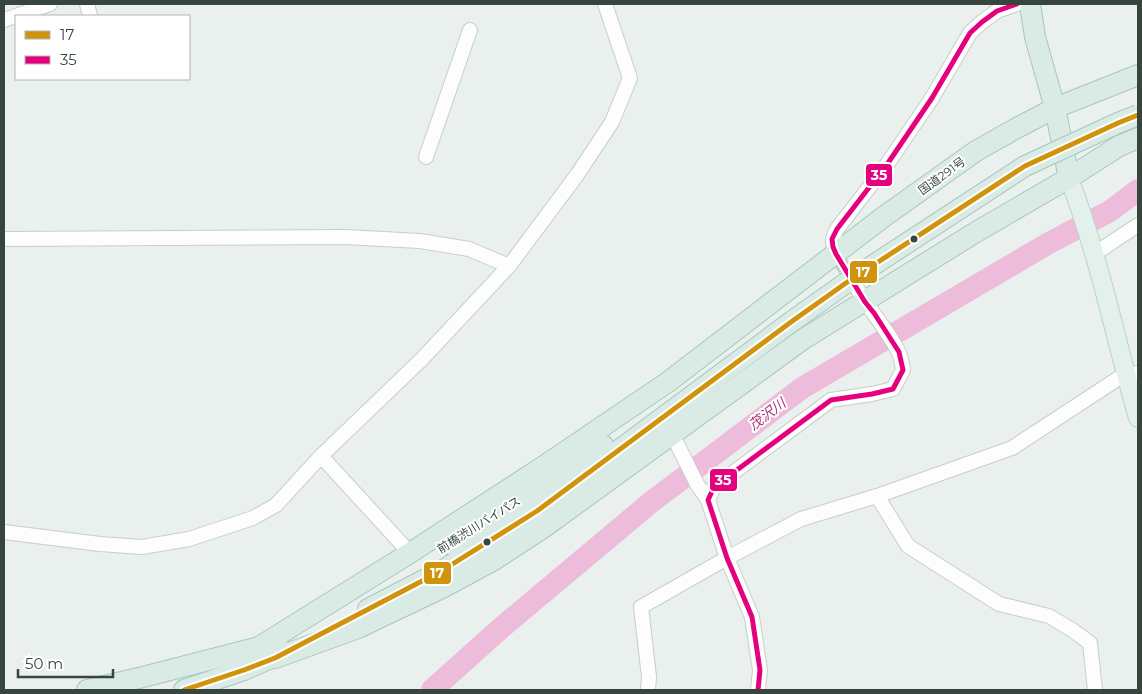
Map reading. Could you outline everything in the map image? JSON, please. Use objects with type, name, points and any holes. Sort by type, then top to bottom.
[{"type":"highway","points":[[1030,4],[1035,37],[1055,108],[1069,178]]},
{"type":"highway","name":"国道291号","points":[[267,652],[410,553],[544,466],[668,382],[837,256],[882,218],[976,151],[1055,108],[1138,75]]},
{"type":"highway","name":"前橋渋川バイパス","points":[[184,690],[244,670],[267,652],[522,499],[741,359],[846,283],[1025,166],[1138,115]]},
{"type":"highway","points":[[267,652],[358,628],[444,587],[494,560],[543,528],[802,340],[1119,146],[1138,138]]},
{"type":"highway","name":"前橋渋川バイパス","points":[[87,690],[267,652]]},
{"type":"highway","points":[[205,690],[244,670]]},
{"type":"main road","points":[[1069,178],[1080,207],[1132,373],[1138,418]]},
{"type":"street","points":[[18,15],[50,4]]},
{"type":"street","points":[[4,532],[100,544],[142,547],[190,539],[253,518],[276,505],[321,456],[422,359],[509,266],[577,175],[612,122],[630,78],[605,4]]},
{"type":"street","points":[[837,256],[832,239],[837,229],[888,163],[932,98],[970,33],[997,11],[1017,4]]},
{"type":"street","points":[[426,157],[470,30]]},
{"type":"street","points":[[1092,246],[1138,225]]},
{"type":"street","points":[[4,239],[346,236],[420,241],[469,249],[509,266]]},
{"type":"street","points":[[708,500],[714,487],[831,400],[893,389],[903,370],[899,352],[866,302]]},
{"type":"street","points":[[648,690],[649,677],[641,607],[801,519],[877,496],[1012,448],[1132,373]]},
{"type":"street","points":[[672,434],[697,484],[708,500],[727,558],[752,617],[760,670],[758,690]]},
{"type":"street","points":[[321,456],[410,553]]},
{"type":"street","points":[[877,496],[908,546],[999,604],[1048,616],[1090,643],[1095,690]]},
{"type":"waterway","name":"茂沢川","points":[[432,690],[501,628],[650,503],[802,388],[1049,243],[1110,211],[1138,190]]},
{"type":"tunnel","points":[[838,258],[856,287]]},
{"type":"transit line","name":"35","points":[[758,690],[760,670],[752,617],[727,558],[708,500],[714,487],[831,400],[893,389],[903,370],[899,352],[865,302],[836,254],[832,239],[837,229],[888,163],[932,98],[970,33],[997,11],[1017,4]]},
{"type":"transit line","name":"17","points":[[184,690],[275,658],[443,570],[537,511],[846,283],[1025,166],[1138,115]]}]
